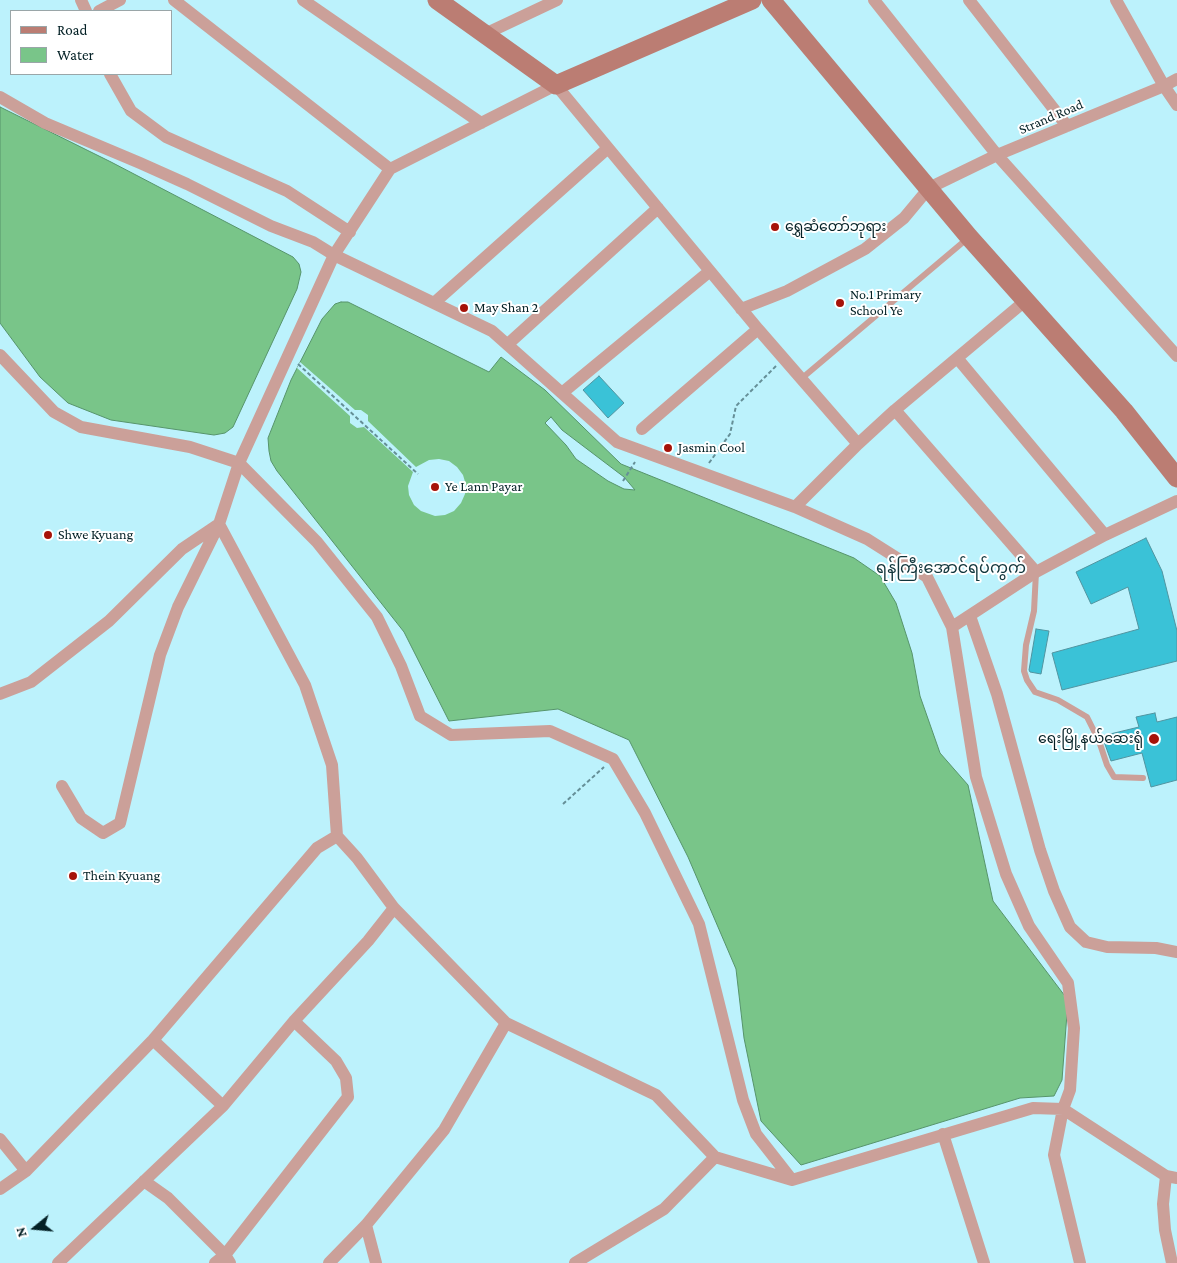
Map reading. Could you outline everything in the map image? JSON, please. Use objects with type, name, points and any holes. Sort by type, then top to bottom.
[{"type":"street","points":[[101,10],[120,0]]},
{"type":"street","points":[[174,0],[390,169]]},
{"type":"street","points":[[303,0],[480,123]]},
{"type":"street","points":[[437,0],[556,85],[783,359],[858,444]]},
{"type":"street","points":[[485,34],[557,0]]},
{"type":"street","points":[[62,786],[81,818],[103,833],[120,823],[160,655],[178,607],[219,524],[239,463],[334,255],[390,169],[556,85],[752,0]]},
{"type":"street","points":[[771,0],[969,237],[1124,411],[1177,478]]},
{"type":"street","points":[[874,0],[997,155],[1177,356]]},
{"type":"street","points":[[969,0],[1067,126]]},
{"type":"street","points":[[1116,0],[1164,86],[1177,105]]},
{"type":"street","points":[[111,75],[131,111],[166,137],[287,191],[350,232]]},
{"type":"street","name":"Strand Road","points":[[929,188],[997,155],[1177,79]]},
{"type":"street","points":[[0,97],[45,123],[172,177],[271,226],[314,242],[334,255],[492,331],[617,442],[794,507],[867,539],[927,577],[952,627],[976,777],[1006,874],[1029,926],[1068,983],[1074,1028],[1070,1090],[1063,1109],[1054,1155],[1080,1263]]},
{"type":"street","points":[[434,303],[608,148]]},
{"type":"street","points":[[741,309],[787,291],[865,249],[904,218],[929,188]]},
{"type":"street","points":[[508,344],[658,208]]},
{"type":"street","points":[[562,394],[710,271]]},
{"type":"street","points":[[794,507],[895,410],[1025,301]]},
{"type":"street","points":[[642,429],[758,329]]},
{"type":"street","points":[[0,356],[54,412],[81,427],[190,447],[239,463],[317,542],[377,617],[401,666],[420,716],[451,735],[550,731],[613,759],[645,814],[700,924],[743,1100],[756,1134],[792,1180]]},
{"type":"street","points":[[958,359],[1105,535]]},
{"type":"street","points":[[895,410],[1036,572]]},
{"type":"street","points":[[952,627],[1036,572],[1105,535],[1177,501]]},
{"type":"street","points":[[0,694],[31,682],[109,621],[182,549],[219,524]]},
{"type":"street","points":[[219,524],[306,686],[332,765],[337,836],[357,858],[394,908],[506,1022],[656,1095],[715,1157],[792,1180],[1033,1108],[1063,1109],[1172,1177],[1163,1204],[1172,1263]]},
{"type":"street","points":[[970,616],[997,694],[1048,875],[1070,926],[1086,942],[1107,947],[1156,948],[1177,952]]},
{"type":"street","points":[[0,1189],[26,1170],[153,1040],[317,848],[337,836]]},
{"type":"street","points":[[58,1263],[223,1106],[294,1021],[368,941],[394,908]]},
{"type":"street","points":[[144,1181],[168,1198],[223,1260],[348,1097],[346,1078],[336,1061],[294,1021]]},
{"type":"street","points":[[329,1263],[366,1225],[444,1130],[506,1022]]},
{"type":"street","points":[[153,1040],[223,1106]]},
{"type":"street","points":[[943,1134],[984,1263]]},
{"type":"street","points":[[0,1139],[26,1170]]},
{"type":"street","points":[[575,1263],[664,1209],[715,1157]]},
{"type":"street","points":[[366,1225],[376,1263]]},
{"type":"lane","points":[[801,379],[969,237]]},
{"type":"lane","points":[[1036,572],[1034,611],[1026,645],[1024,671],[1027,680],[1036,692],[1058,700],[1087,717],[1099,741],[1107,766],[1114,777],[1143,778]]},
{"type":"path","points":[[289,354],[418,474]]},
{"type":"path","points":[[702,473],[730,434],[736,406],[783,359]]},
{"type":"path","points":[[624,480],[633,466]]},
{"type":"path","points":[[563,804],[613,759]]},
{"type":"water","points":[[0,107],[111,162],[293,257],[299,264],[301,272],[297,289],[233,427],[225,433],[214,435],[111,420],[68,403],[40,377],[0,323]]},
{"type":"water","points":[[348,302],[489,372],[501,357],[545,390],[621,464],[854,558],[880,576],[896,603],[912,653],[920,696],[940,753],[968,785],[993,901],[1068,1000],[1062,1080],[1054,1096],[1020,1098],[801,1165],[761,1121],[744,1038],[736,969],[688,857],[629,740],[558,709],[449,721],[404,632],[271,461],[268,438],[291,380],[322,319],[335,304]],"holes":[[[551,417],[562,430],[624,477],[635,490],[624,489],[608,481],[576,459],[566,445],[545,423]]]},
{"type":"pier","points":[[300,362],[355,410],[361,410],[368,415],[368,421],[416,467],[429,460],[439,459],[449,461],[457,467],[463,475],[466,485],[461,503],[454,511],[445,515],[435,516],[421,511],[414,505],[409,495],[408,486],[413,472],[364,427],[357,428],[350,423],[350,416],[297,368]]},
{"type":"building","points":[[599,376],[624,403],[608,418],[583,390]]},
{"type":"building","points":[[1146,538],[1162,571],[1177,631],[1177,661],[1062,690],[1052,653],[1139,629],[1128,587],[1091,604],[1076,572]]},
{"type":"building","points":[[1036,629],[1049,631],[1041,674],[1030,672],[1029,670]]},
{"type":"building","points":[[1155,713],[1157,722],[1177,717],[1177,780],[1151,787],[1142,753],[1111,761],[1102,736],[1139,727],[1136,717]]},
{"type":"place","name":"ရွှေဆံတော်ဘုရား","points":[[775,227]]},
{"type":"place","name":"No.1 Primary School Ye","points":[[840,303]]},
{"type":"place","name":"May Shan 2","points":[[464,308]]},
{"type":"place","name":"Jasmin Cool","points":[[668,448]]},
{"type":"place","name":"Ye Lann Payar","points":[[435,487]]},
{"type":"place","name":"Shwe Kyuang","points":[[48,535]]},
{"type":"place","name":"ရေးမြို့နယ်ဆေးရုံ","points":[[1154,739]]},
{"type":"place","name":"Thein Kyuang","points":[[73,876]]},
{"type":"district","name":"ရန်ကြီးအောင်ရပ်ကွက်","points":[[951,568]]}]
